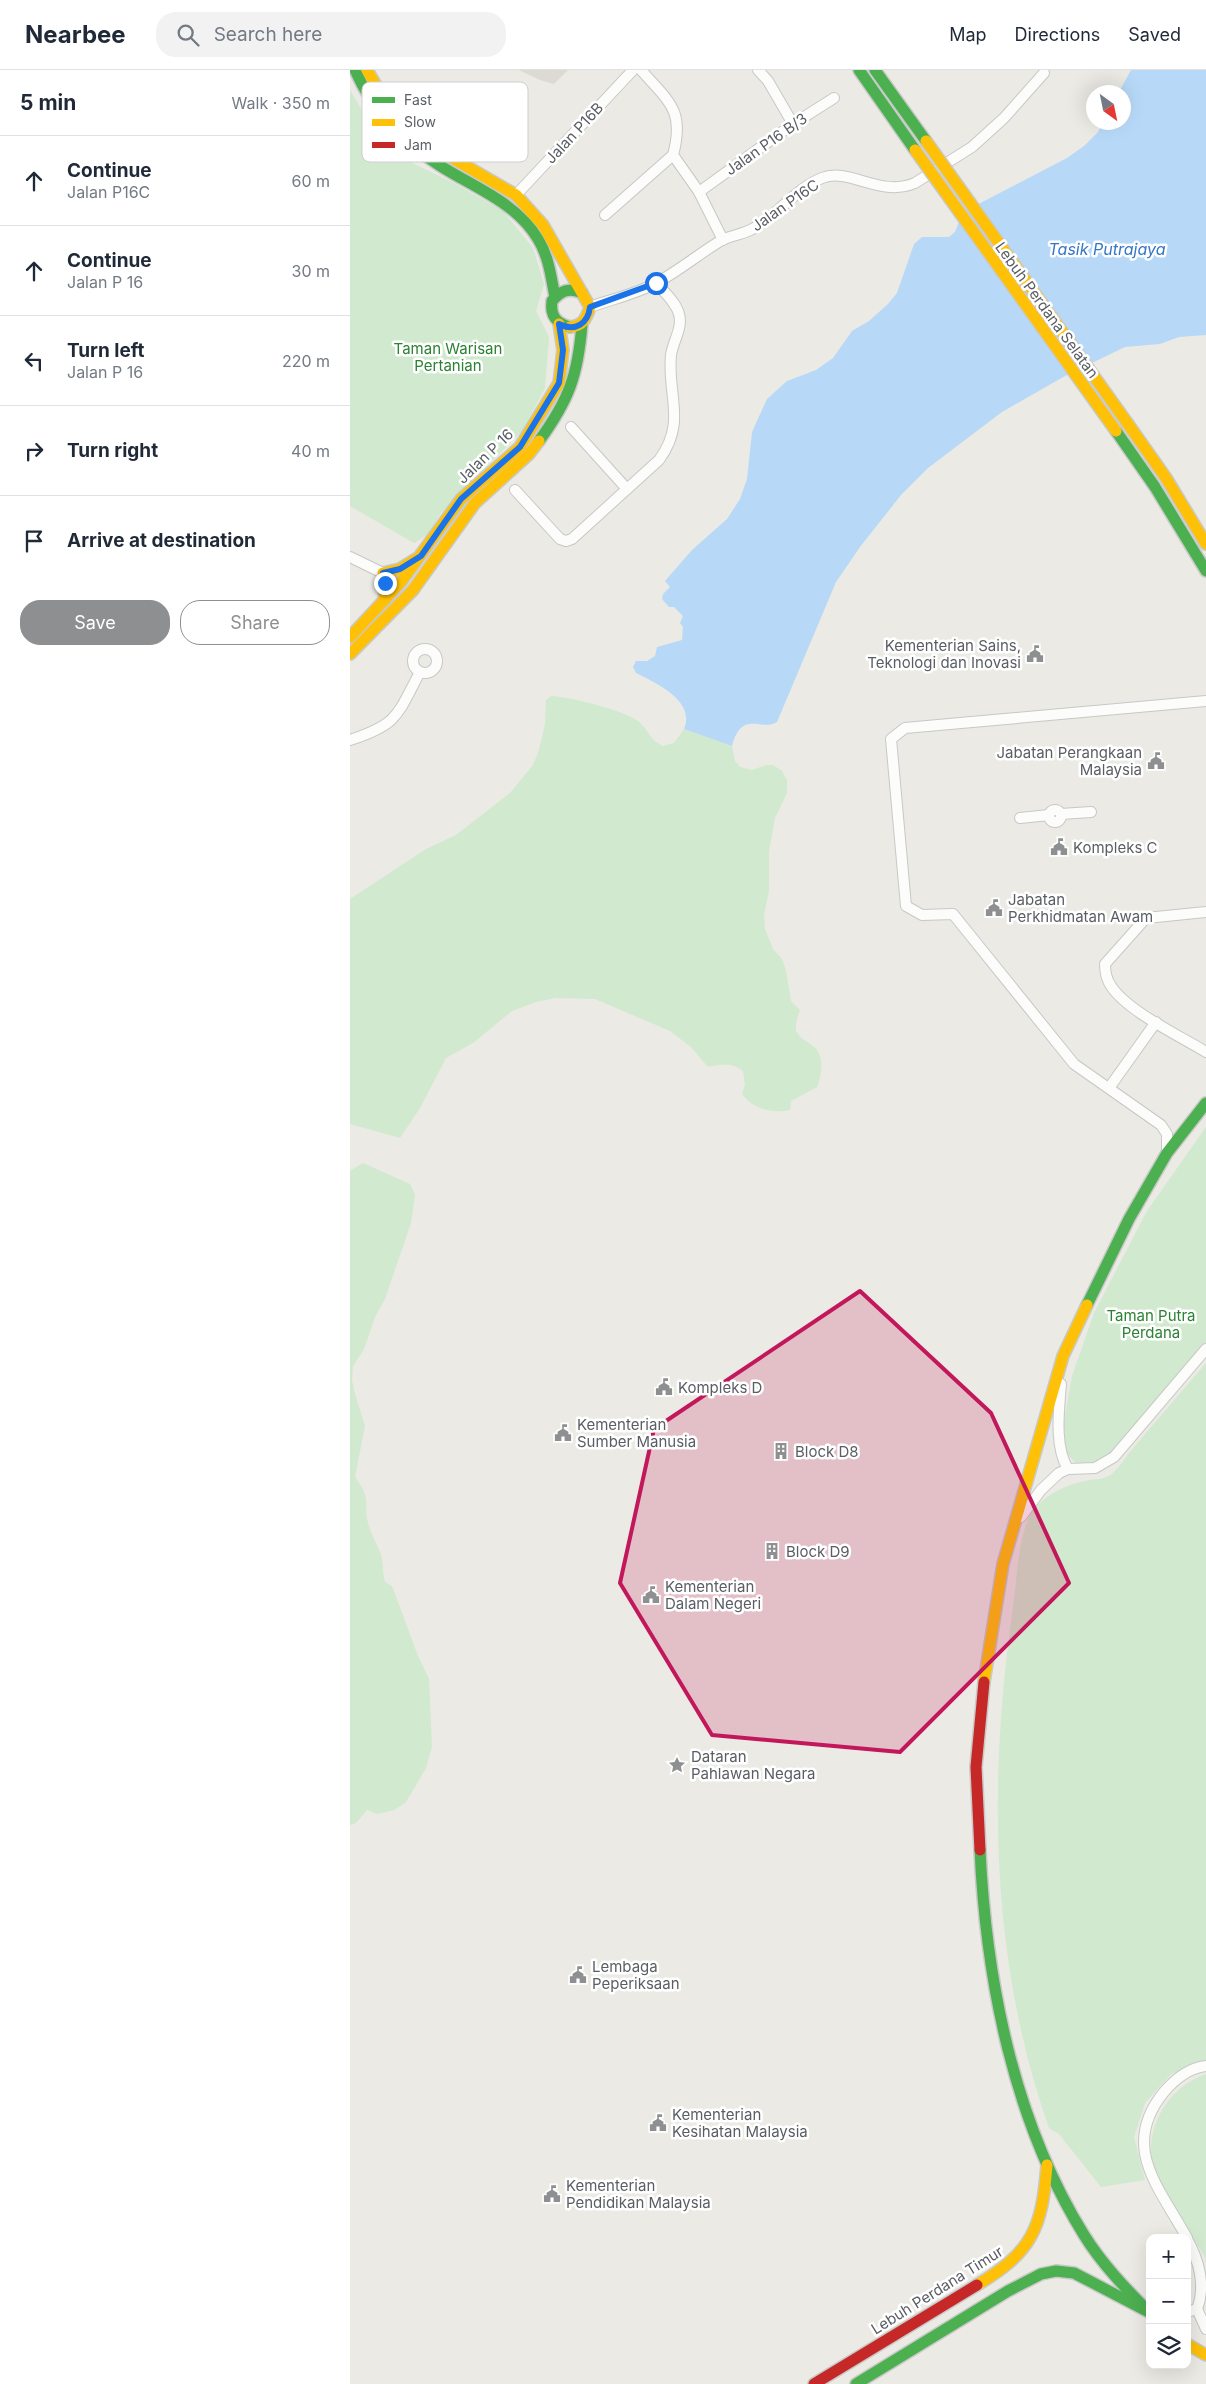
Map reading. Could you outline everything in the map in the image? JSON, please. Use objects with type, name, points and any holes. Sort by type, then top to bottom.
[{"type":"main road","name":"Jalan P 16","points":[[355,70],[362,84]]},
{"type":"main road","points":[[367,70],[374,82]]},
{"type":"main road","name":"Lebuh Perdana Selatan","points":[[859,70],[1155,487],[1206,571]]},
{"type":"main road","name":"Lebuh Perdana Selatan","points":[[875,70],[1166,478],[1206,544]]},
{"type":"main road","name":"Jalan P 16","points":[[350,637],[402,582],[461,499],[520,447],[559,383],[563,350],[559,324],[555,320],[551,309],[554,297],[553,278],[547,258],[533,230],[513,210],[436,162]]},
{"type":"main road","points":[[459,162],[516,195],[544,225],[590,307]]},
{"type":"main road","points":[[554,297],[564,290],[570,289],[582,292]]},
{"type":"main road","name":"Jalan P 16","points":[[350,654],[413,590],[475,503],[529,454],[558,415],[572,385],[579,359],[582,324],[587,319],[590,307]]},
{"type":"main road","points":[[559,324],[571,328],[582,324]]},
{"type":"main road","points":[[385,600],[383,573],[400,569],[421,556]]},
{"type":"main road","points":[[1146,2309],[1116,2278],[1084,2235],[1047,2165],[1022,2096],[1001,2019],[982,1900],[976,1767],[980,1708],[1003,1564],[1063,1356],[1129,1219],[1167,1153],[1206,1103]]},
{"type":"main road","name":"Lebuh Perdana Timur","points":[[814,2384],[992,2276],[1020,2254],[1036,2229],[1045,2193],[1047,2165]]},
{"type":"main road","points":[[856,2384],[1008,2291],[1042,2274],[1056,2272],[1074,2273],[1146,2311]]},
{"type":"main road","points":[[1191,2346],[1206,2355]]},
{"type":"street","name":"Jalan P16B","points":[[516,195],[633,70]]},
{"type":"street","points":[[605,215],[672,155],[678,136],[676,115],[671,103],[641,70]]},
{"type":"street","points":[[758,70],[768,81],[794,124]]},
{"type":"street","name":"Jalan P16C","points":[[590,307],[656,283],[723,240],[754,229],[776,213],[794,195],[827,177],[842,176],[889,188],[906,187],[915,184],[972,147],[1004,118],[1044,72]]},
{"type":"street","name":"Jalan P16 B/3","points":[[699,192],[794,124],[834,98]]},
{"type":"street","points":[[672,155],[699,192],[723,240]]},
{"type":"street","points":[[515,490],[560,539],[566,541],[572,539],[659,460],[667,450],[675,425],[671,356],[680,320],[675,305],[656,283]]},
{"type":"street","points":[[571,427],[627,489]]},
{"type":"street","points":[[350,557],[402,582],[413,590]]},
{"type":"street","points":[[350,740],[381,729],[392,722],[420,672]]},
{"type":"street","points":[[1167,1153],[1167,1134],[1161,1125],[1074,1064],[954,914],[922,915],[906,906],[891,739],[905,728],[1206,702]]},
{"type":"street","points":[[1020,818],[1049,816],[1050,819],[1056,821],[1059,820],[1061,814],[1091,812]]},
{"type":"street","points":[[1206,912],[1146,918],[1105,964],[1106,976],[1112,988],[1137,1011],[1206,1052]]},
{"type":"street","points":[[1109,1088],[1156,1022]]},
{"type":"street","points":[[1013,1528],[1050,1480],[1068,1469],[1095,1468],[1114,1457],[1206,1349]]},
{"type":"street","points":[[1063,1356],[1059,1429],[1063,1461],[1068,1469]]},
{"type":"street","points":[[1185,2234],[1152,2180],[1145,2161],[1144,2139],[1157,2101],[1170,2085],[1186,2072],[1206,2066]]},
{"type":"street","points":[[1191,2245],[1199,2260],[1204,2285],[1202,2301],[1192,2311],[1206,2329]]},
{"type":"highlighted area","points":[[860,1291],[991,1413],[1069,1583],[900,1752],[712,1735],[620,1583],[654,1429]]},
{"type":"shaded area","points":[[519,70],[568,70],[554,84]]},
{"type":"green space","name":"Taman Warisan Pertanian","points":[[350,90],[362,111],[362,162],[410,162],[454,183],[503,211],[533,248],[544,284],[536,311],[549,337],[545,388],[522,431],[440,514],[430,533],[414,543],[350,506]]},
{"type":"green space","points":[[551,696],[596,705],[630,717],[638,721],[655,741],[663,746],[674,743],[684,729],[732,746],[735,761],[740,767],[752,770],[766,765],[773,765],[782,771],[787,780],[787,793],[775,818],[769,851],[769,891],[764,915],[765,929],[773,949],[782,959],[791,1001],[800,1010],[796,1025],[797,1033],[817,1050],[821,1060],[820,1077],[817,1087],[791,1101],[790,1110],[770,1111],[758,1107],[742,1094],[745,1085],[743,1071],[734,1066],[726,1065],[708,1067],[691,1047],[670,1031],[595,999],[555,998],[536,1002],[512,1011],[473,1043],[446,1058],[420,1108],[400,1138],[350,1124],[350,899],[426,849],[456,835],[510,793],[533,765],[539,750],[545,724],[546,700]]},
{"type":"green space","name":"Taman Putra Perdana","points":[[1206,1127],[1206,1344],[1136,1432],[1098,1464],[1076,1463],[1067,1454],[1063,1427],[1072,1376],[1094,1313],[1147,1211]]},
{"type":"green space","points":[[363,1163],[410,1184],[415,1195],[411,1223],[385,1299],[375,1317],[364,1349],[353,1366],[352,1380],[365,1426],[355,1477],[364,1491],[368,1523],[381,1555],[385,1582],[392,1586],[418,1656],[429,1679],[432,1747],[426,1768],[406,1802],[394,1810],[377,1814],[367,1810],[356,1823],[350,1825],[350,1171]]},
{"type":"green space","points":[[1206,1363],[1206,2063],[1171,2074],[1145,2103],[1134,2137],[1145,2180],[1101,2187],[1059,2134],[1049,2128],[1029,2065],[1015,2000],[1005,1935],[999,1870],[998,1804],[1000,1739],[1005,1673],[1017,1570],[1024,1531],[1028,1519],[1038,1504],[1059,1490],[1082,1481],[1105,1478],[1113,1473]]},
{"type":"green space","points":[[1206,2074],[1206,2264],[1205,2257],[1155,2178],[1151,2156],[1151,2141],[1161,2113],[1179,2089]]},
{"type":"water","name":"Tasik Putrajaya","points":[[1131,70],[1206,70],[1206,335],[1179,337],[1160,344],[1125,347],[1065,376],[1002,412],[928,468],[901,495],[860,547],[836,582],[777,722],[765,725],[746,725],[736,735],[732,746],[684,729],[686,719],[684,710],[679,702],[672,694],[636,673],[633,667],[636,661],[647,661],[655,656],[657,647],[682,640],[683,627],[680,623],[683,616],[674,607],[669,607],[662,599],[663,594],[670,587],[665,581],[692,550],[727,519],[740,499],[747,479],[752,432],[767,399],[787,381],[816,370],[833,358],[852,331],[869,321],[888,304],[897,293],[914,244],[922,237],[949,237],[955,232],[963,212],[1067,158],[1084,146],[1099,130],[1131,130],[1131,85],[1123,85]]},
{"type":"traffic: fast","points":[[355,70],[362,85]]},
{"type":"traffic: fast","points":[[859,70],[915,150]]},
{"type":"traffic: fast","points":[[875,70],[926,141]]},
{"type":"traffic: fast","points":[[434,162],[493,196],[529,226],[545,253],[555,297]]},
{"type":"traffic: fast","points":[[570,327],[555,318],[552,311],[552,301],[565,291],[573,290],[582,293]]},
{"type":"traffic: fast","points":[[539,441],[558,413],[575,373],[582,324]]},
{"type":"traffic: fast","points":[[1116,431],[1155,487],[1206,571]]},
{"type":"traffic: fast","points":[[1087,1305],[1129,1219],[1167,1153],[1206,1103]]},
{"type":"traffic: fast","points":[[980,1850],[983,1900],[997,2000],[1022,2098],[1039,2146],[1060,2191],[1091,2246],[1115,2276],[1146,2309]]},
{"type":"traffic: fast","points":[[856,2384],[1008,2291],[1041,2274],[1056,2271],[1074,2273],[1146,2310]]},
{"type":"traffic: slow","points":[[367,70],[374,82]]},
{"type":"traffic: slow","points":[[926,141],[1128,424]]},
{"type":"traffic: slow","points":[[915,150],[1116,431]]},
{"type":"traffic: slow","points":[[459,162],[516,195],[543,225],[590,307],[583,321],[578,325],[570,327]]},
{"type":"traffic: slow","points":[[350,637],[401,582],[461,499],[520,447],[559,383],[563,350],[559,324]]},
{"type":"traffic: slow","points":[[1128,424],[1166,478],[1206,544]]},
{"type":"traffic: slow","points":[[350,654],[413,590],[475,503],[529,454],[539,441]]},
{"type":"traffic: slow","points":[[385,600],[383,573],[400,569],[416,559]]},
{"type":"traffic: slow","points":[[984,1682],[1003,1564],[1063,1356],[1087,1305]]},
{"type":"traffic: slow","points":[[977,2285],[1010,2261],[1031,2237],[1042,2206],[1047,2165]]},
{"type":"traffic: slow","points":[[1191,2346],[1206,2355]]},
{"type":"traffic: jam","points":[[980,1850],[976,1767],[984,1682]]},
{"type":"traffic: jam","points":[[814,2384],[977,2285]]},
{"type":"place","name":"Kementerian Sains, Teknologi dan Inovasi","points":[[1035,654]]},
{"type":"place","name":"Jabatan Perangkaan Malaysia","points":[[1156,761]]},
{"type":"place","name":"Kompleks C","points":[[1059,847]]},
{"type":"place","name":"Jabatan Perkhidmatan Awam","points":[[994,908]]},
{"type":"place","name":"Kompleks D","points":[[664,1387]]},
{"type":"place","name":"Kementerian Sumber Manusia","points":[[563,1433]]},
{"type":"place","name":"Block D8","points":[[781,1451]]},
{"type":"place","name":"Block D9","points":[[772,1551]]},
{"type":"place","name":"Kementerian Dalam Negeri","points":[[651,1595]]},
{"type":"place","name":"Dataran Pahlawan Negara","points":[[677,1765]]},
{"type":"place","name":"Lembaga Peperiksaan","points":[[578,1975]]},
{"type":"place","name":"Kementerian Kesihatan Malaysia","points":[[658,2123]]},
{"type":"place","name":"Kementerian Pendidikan Malaysia","points":[[552,2194]]},
{"type":"route","points":[[385,583],[383,573],[400,569],[421,556],[461,499],[520,447],[559,383],[563,350],[559,324],[571,328],[577,327],[587,319],[590,307],[656,283]]}]
